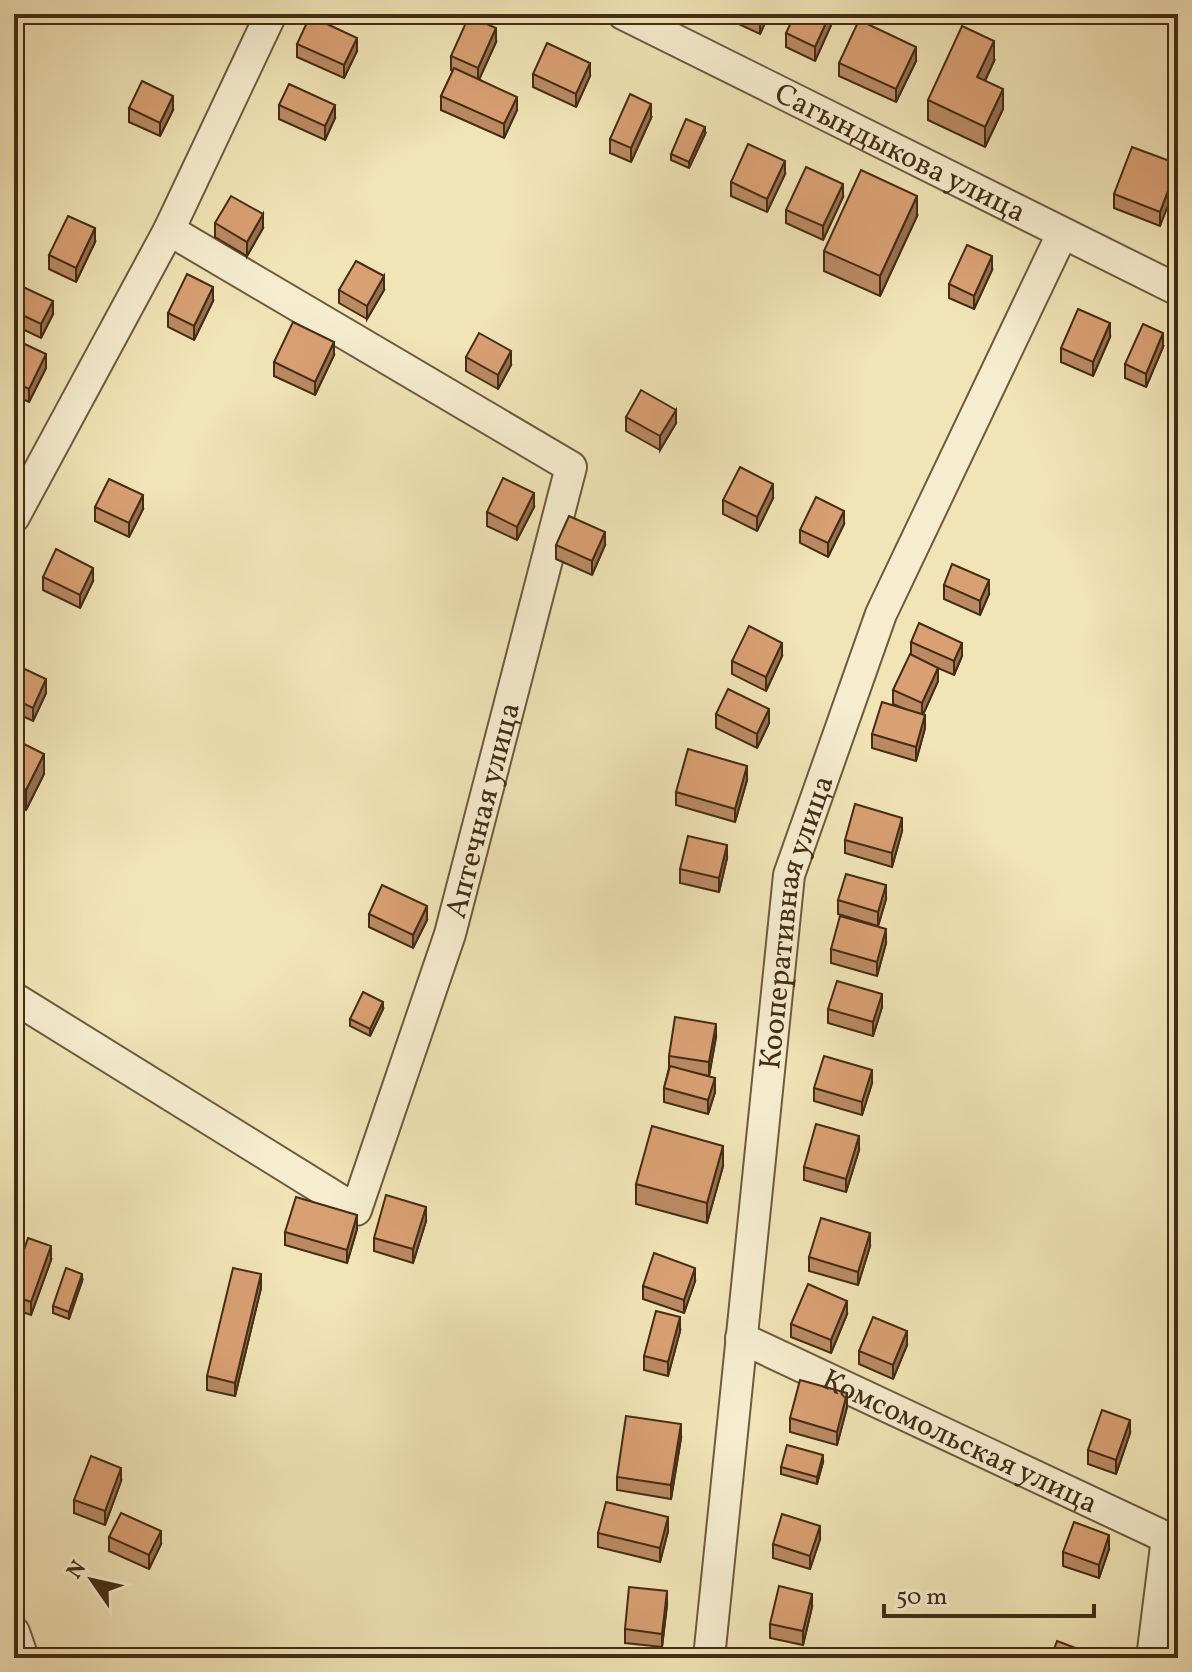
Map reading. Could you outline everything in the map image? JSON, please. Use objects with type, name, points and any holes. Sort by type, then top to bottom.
[{"type":"street","points":[[14,517],[169,230],[271,14]]},
{"type":"street","name":"Сагындыкова улица","points":[[623,14],[1178,290]]},
{"type":"street","name":"Аптечная улица","points":[[14,998],[356,1210],[450,934],[571,467],[169,230]]},
{"type":"street","name":"Кооперативная улица","points":[[709,1658],[789,875],[881,614],[1062,234]]},
{"type":"street","name":"Комсомольская улица","points":[[741,1338],[1172,1541]]},
{"type":"street","points":[[1152,1658],[1172,1541]]},
{"type":"street","points":[[14,1632],[23,1658]]},
{"type":"building","points":[[746,14],[762,14],[760,20]]},
{"type":"building","points":[[795,14],[830,14],[815,47],[786,33]]},
{"type":"building","points":[[310,16],[357,38],[344,65],[297,44]]},
{"type":"building","points":[[469,16],[496,28],[478,68],[451,56]]},
{"type":"building","points":[[859,20],[916,47],[896,89],[839,63]]},
{"type":"building","points":[[962,26],[994,41],[977,77],[1003,89],[985,127],[928,100]]},
{"type":"building","points":[[547,43],[590,63],[576,94],[533,74]]},
{"type":"building","points":[[454,68],[517,97],[504,124],[441,96]]},
{"type":"building","points":[[142,81],[173,96],[160,123],[129,108]]},
{"type":"building","points":[[289,84],[335,105],[325,126],[279,105]]},
{"type":"building","points":[[630,94],[651,104],[631,148],[610,139]]},
{"type":"building","points":[[686,119],[705,127],[689,162],[671,154]]},
{"type":"building","points":[[748,144],[785,161],[767,199],[731,182]]},
{"type":"building","points":[[1132,147],[1178,164],[1160,212],[1114,194]]},
{"type":"building","points":[[806,167],[843,184],[823,226],[786,210]]},
{"type":"building","points":[[861,170],[917,196],[880,276],[824,251]]},
{"type":"building","points":[[231,196],[263,214],[247,242],[215,223]]},
{"type":"building","points":[[68,216],[95,228],[76,268],[49,255]]},
{"type":"building","points":[[967,245],[992,256],[974,296],[949,284]]},
{"type":"building","points":[[356,261],[384,276],[367,306],[339,290]]},
{"type":"building","points":[[187,274],[213,287],[194,326],[168,313]]},
{"type":"building","points":[[21,286],[53,301],[41,324],[14,311],[14,300]]},
{"type":"building","points":[[1078,309],[1110,323],[1093,362],[1061,348]]},
{"type":"building","points":[[293,322],[334,342],[315,382],[274,362]]},
{"type":"building","points":[[1143,324],[1163,333],[1146,374],[1125,364]]},
{"type":"building","points":[[479,333],[511,351],[498,375],[466,357]]},
{"type":"building","points":[[14,339],[46,354],[29,389],[14,382]]},
{"type":"building","points":[[641,390],[676,410],[660,436],[626,417]]},
{"type":"building","points":[[740,467],[773,484],[757,517],[723,500]]},
{"type":"building","points":[[503,478],[534,493],[517,527],[487,512]]},
{"type":"building","points":[[109,479],[143,495],[129,523],[95,507]]},
{"type":"building","points":[[816,497],[844,511],[828,543],[800,530]]},
{"type":"building","points":[[569,516],[605,532],[592,561],[556,545]]},
{"type":"building","points":[[56,549],[93,568],[80,595],[43,577]]},
{"type":"building","points":[[952,564],[989,580],[980,601],[944,585]]},
{"type":"building","points":[[919,623],[962,643],[954,661],[911,642]]},
{"type":"building","points":[[749,626],[782,643],[766,677],[732,661]]},
{"type":"building","points":[[910,654],[938,668],[922,703],[893,690]]},
{"type":"building","points":[[16,665],[46,679],[33,708],[14,699]]},
{"type":"building","points":[[728,689],[769,709],[757,734],[716,714]]},
{"type":"building","points":[[882,702],[925,715],[916,747],[872,734]]},
{"type":"building","points":[[14,739],[44,754],[26,790],[14,784]]},
{"type":"building","points":[[688,749],[747,766],[735,809],[676,792]]},
{"type":"building","points":[[855,804],[902,818],[892,853],[845,840]]},
{"type":"building","points":[[688,836],[727,845],[719,878],[680,869]]},
{"type":"building","points":[[846,874],[886,885],[878,912],[838,900]]},
{"type":"building","points":[[382,885],[427,906],[413,935],[369,914]]},
{"type":"building","points":[[840,916],[886,929],[877,962],[831,949]]},
{"type":"building","points":[[837,981],[882,994],[873,1022],[828,1009]]},
{"type":"building","points":[[363,992],[383,1002],[370,1029],[350,1019]]},
{"type":"building","points":[[675,1017],[716,1024],[709,1062],[669,1056]]},
{"type":"building","points":[[824,1056],[872,1070],[862,1102],[814,1088]]},
{"type":"building","points":[[670,1066],[715,1078],[708,1100],[664,1088]]},
{"type":"building","points":[[816,1124],[859,1136],[846,1179],[804,1167]]},
{"type":"building","points":[[652,1126],[723,1146],[707,1203],[636,1184]]},
{"type":"building","points":[[386,1195],[426,1207],[413,1249],[374,1238]]},
{"type":"building","points":[[296,1197],[357,1215],[347,1250],[285,1232]]},
{"type":"building","points":[[821,1218],[870,1233],[858,1272],[809,1257]]},
{"type":"building","points":[[28,1238],[51,1246],[31,1302],[14,1296],[14,1279]]},
{"type":"building","points":[[654,1253],[695,1268],[684,1300],[643,1286]]},
{"type":"building","points":[[66,1268],[82,1274],[69,1312],[53,1306]]},
{"type":"building","points":[[233,1268],[261,1274],[235,1383],[207,1376]]},
{"type":"building","points":[[808,1284],[847,1301],[831,1340],[791,1324]]},
{"type":"building","points":[[656,1311],[680,1317],[668,1362],[644,1356]]},
{"type":"building","points":[[873,1317],[907,1331],[893,1365],[859,1351]]},
{"type":"building","points":[[800,1380],[847,1393],[837,1432],[790,1418]]},
{"type":"building","points":[[1102,1410],[1130,1420],[1116,1460],[1088,1450]]},
{"type":"building","points":[[626,1416],[681,1424],[671,1485],[617,1477]]},
{"type":"building","points":[[787,1445],[823,1455],[817,1477],[781,1467]]},
{"type":"building","points":[[91,1456],[121,1468],[105,1511],[74,1500]]},
{"type":"building","points":[[606,1502],[668,1517],[660,1548],[598,1533]]},
{"type":"building","points":[[121,1513],[161,1531],[149,1555],[109,1537]]},
{"type":"building","points":[[782,1514],[820,1526],[810,1556],[773,1544]]},
{"type":"building","points":[[1074,1522],[1109,1535],[1099,1565],[1063,1552]]},
{"type":"building","points":[[1178,1570],[1178,1600],[1171,1598]]},
{"type":"building","points":[[779,1586],[812,1594],[803,1631],[770,1624]]},
{"type":"building","points":[[629,1587],[667,1591],[662,1634],[625,1629]]},
{"type":"building","points":[[1057,1641],[1102,1658],[1051,1658]]}]
